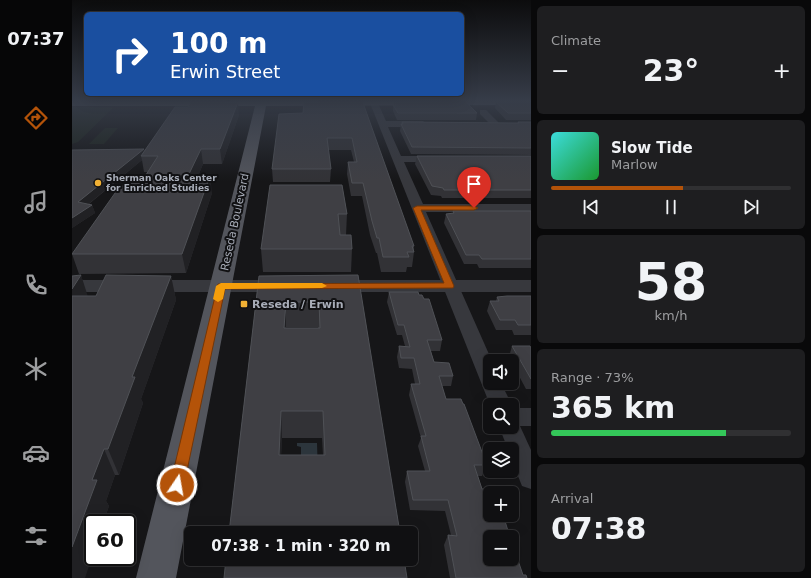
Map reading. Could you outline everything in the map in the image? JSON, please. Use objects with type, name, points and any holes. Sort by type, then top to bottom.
[{"type":"main road","name":"Reseda Boulevard","points":[[156,578],[256,127]]},
{"type":"street","points":[[384,127],[483,363]]},
{"type":"street","points":[[397,159],[444,159]]},
{"type":"street","points":[[417,208],[531,208]]},
{"type":"street","points":[[72,286],[531,286]]},
{"type":"street","points":[[519,417],[531,417]]},
{"type":"street","points":[[513,434],[531,478]]},
{"type":"shaded area","points":[[72,127],[93,127],[78,142],[72,144]]},
{"type":"shaded area","points":[[105,128],[118,128],[104,144],[89,144]]},
{"type":"shaded area","points":[[297,443],[317,443],[318,476],[301,471],[301,447],[297,446]]},
{"type":"building","points":[[161,127],[228,127],[220,149],[201,149],[188,176],[210,176],[182,254],[72,254],[120,186],[128,186],[134,178],[144,178],[158,156],[141,156]]},
{"type":"building","points":[[277,127],[372,127],[414,246],[412,246],[414,252],[407,252],[409,257],[383,257],[379,238],[377,238],[372,221],[363,183],[352,183],[348,162],[357,162],[352,138],[327,138],[331,169],[272,169]]},
{"type":"building","points":[[402,127],[531,127],[531,148],[412,147]]},
{"type":"building","points":[[144,149],[78,202],[92,205],[72,218],[72,150]]},
{"type":"building","points":[[417,156],[531,156],[531,190],[444,190],[443,188],[432,186]]},
{"type":"building","points":[[270,185],[342,185],[347,214],[338,214],[340,235],[351,235],[352,249],[261,249]]},
{"type":"building","points":[[453,211],[531,211],[531,259],[482,259],[479,255],[466,255],[446,214],[454,213]]},
{"type":"building","points":[[81,275],[72,289],[72,276]]},
{"type":"building","points":[[106,275],[171,276],[132,377],[135,377],[108,449],[104,449],[92,480],[97,480],[72,547],[72,296],[96,296]]},
{"type":"building","points":[[358,275],[399,526],[230,526],[259,276]],"holes":[[[286,302],[319,302],[320,328],[284,328]],[[281,411],[323,411],[325,455],[279,455]]]},
{"type":"building","points":[[389,292],[418,292],[424,299],[429,299],[442,340],[427,340],[434,362],[449,363],[453,376],[439,376],[446,399],[461,399],[483,455],[483,465],[474,465],[483,489],[483,522],[505,522],[508,530],[483,530],[483,566],[519,566],[519,563],[523,575],[526,575],[527,578],[456,578],[448,535],[457,536],[448,500],[413,500],[407,471],[430,471],[421,436],[426,436],[411,384],[420,384],[414,358],[401,358],[399,346],[410,347],[404,325],[398,325]]},
{"type":"building","points":[[531,296],[531,325],[518,325],[515,320],[500,320],[490,301],[499,301],[497,297]]},
{"type":"building","points":[[512,346],[530,346],[531,379],[519,358],[519,354],[517,354]]},
{"type":"building","points":[[225,566],[405,566],[407,578],[224,578]]},
{"type":"slow traffic","points":[[218,299],[221,286],[322,286]]},
{"type":"place","name":"Sherman Oaks Center for Enriched Studies","points":[[98,183]]},
{"type":"place","name":"Reseda / Erwin","points":[[244,304]]},
{"type":"route","points":[[177,485],[221,286],[450,286],[417,208],[474,208]]}]
